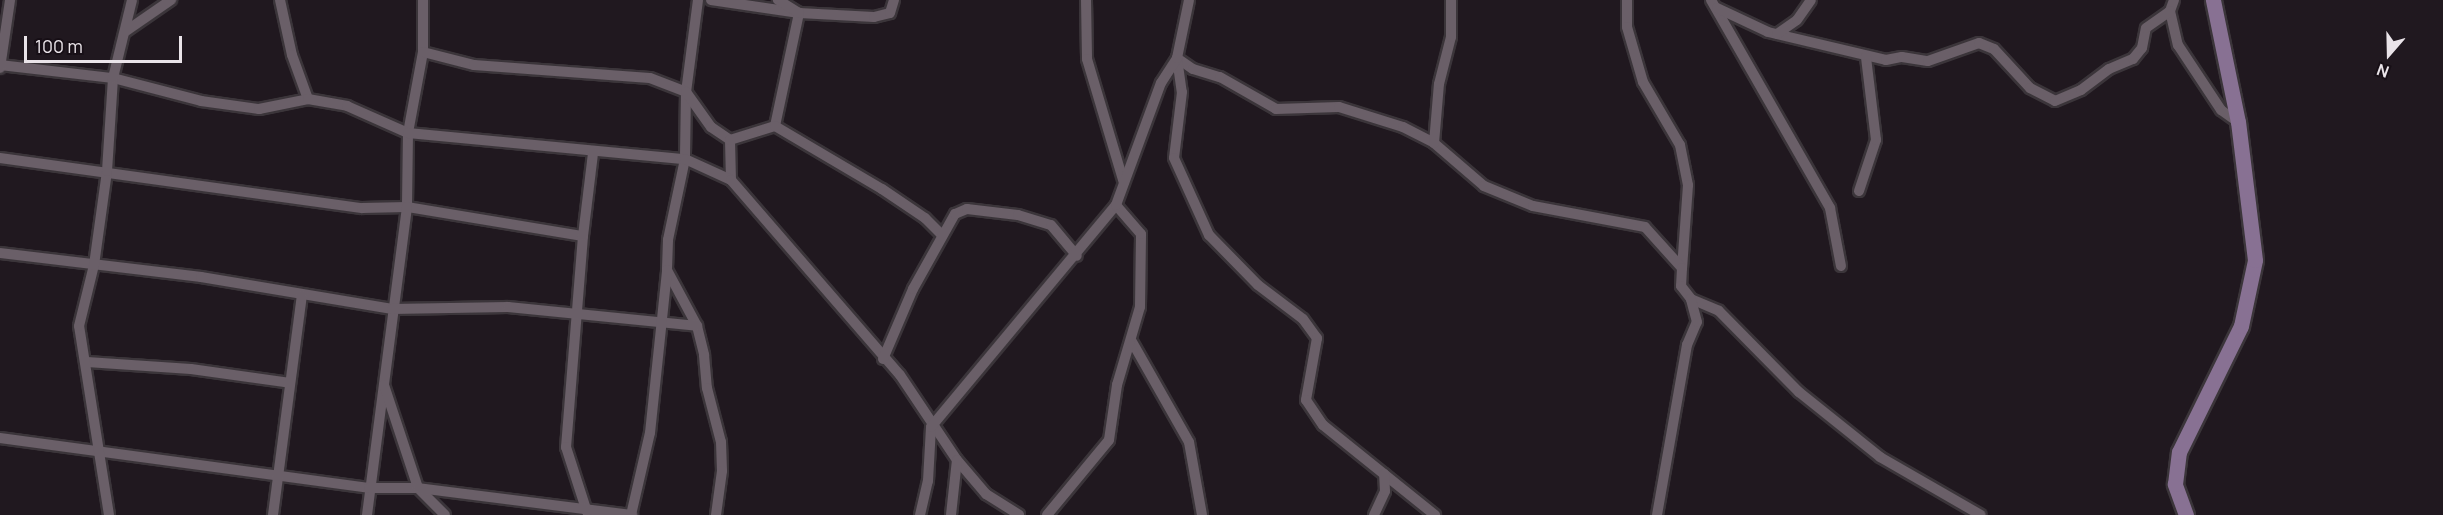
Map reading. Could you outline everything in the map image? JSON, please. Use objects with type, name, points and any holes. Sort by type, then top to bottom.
[{"type":"main road","points":[[2186,515],[2175,484],[2179,452],[2241,326],[2255,260],[2238,122],[2213,0]]},
{"type":"street","points":[[10,0],[0,66],[113,78],[201,101],[259,109],[308,99],[347,106],[408,133],[593,153],[685,159],[731,180],[883,359],[900,375],[931,427],[986,494],[1019,515]]},
{"type":"street","points":[[109,515],[96,449],[87,362],[79,326],[94,265],[107,171],[113,78],[132,0]]},
{"type":"street","points":[[126,31],[171,0]]},
{"type":"street","points":[[280,0],[292,55],[308,99]]},
{"type":"street","points":[[367,515],[407,207],[408,133],[423,52],[423,0]]},
{"type":"street","points":[[0,438],[278,473],[369,488],[418,488],[587,512],[631,515],[650,432],[652,385],[668,270],[669,240],[685,159],[686,92],[698,0]]},
{"type":"street","points":[[711,0],[799,13],[874,17],[890,13],[894,0]]},
{"type":"street","points":[[778,0],[799,13]]},
{"type":"street","points":[[775,126],[800,0]]},
{"type":"street","points":[[1086,0],[1087,59],[1124,183]]},
{"type":"street","points":[[1189,0],[1177,58],[1182,92],[1174,158],[1209,235],[1258,285],[1303,319],[1317,338],[1306,400],[1323,425],[1384,474],[1411,492],[1436,515]]},
{"type":"street","points":[[1434,143],[1437,95],[1451,37],[1451,0]]},
{"type":"street","points":[[1627,0],[1627,27],[1643,82],[1680,145],[1688,185],[1681,286],[1691,299],[1697,322],[1685,357],[1657,515]]},
{"type":"street","points":[[1777,34],[1797,20],[1811,0]]},
{"type":"street","points":[[2174,0],[2170,11],[2178,45],[2221,110],[2238,122]]},
{"type":"street","points":[[1714,4],[1777,34],[1866,57],[1928,61],[1979,43],[1994,49],[2030,88],[2055,101],[2081,90],[2109,69],[2133,59],[2142,48],[2146,28],[2170,11]]},
{"type":"street","points":[[1714,4],[1830,208],[1841,266]]},
{"type":"street","points":[[423,52],[474,65],[650,78],[686,92],[711,127],[730,140]]},
{"type":"street","points":[[1859,191],[1876,140],[1866,57]]},
{"type":"street","points":[[920,515],[928,481],[931,427],[1077,256],[1116,205],[1161,83],[1177,58]]},
{"type":"street","points":[[1177,58],[1193,69],[1220,77],[1276,109],[1339,107],[1375,116],[1434,143],[1500,194],[1533,206],[1645,227],[1682,268]]},
{"type":"street","points":[[730,140],[775,126],[882,189],[925,218],[942,234]]},
{"type":"street","points":[[730,140],[731,180]]},
{"type":"street","points":[[587,512],[566,447],[575,312],[593,153]]},
{"type":"street","points":[[0,158],[362,208],[407,207],[583,236]]},
{"type":"street","points":[[1047,515],[1109,440],[1117,385],[1140,307],[1141,234],[1116,205]]},
{"type":"street","points":[[883,359],[913,289],[955,214],[967,209],[1018,215],[1051,225],[1077,256]]},
{"type":"street","points":[[0,253],[201,277],[392,309],[508,307],[662,320],[697,326]]},
{"type":"street","points":[[668,270],[697,326],[720,442],[722,471],[716,515]]},
{"type":"street","points":[[273,515],[302,295]]},
{"type":"street","points":[[1691,299],[1719,311],[1799,392],[1880,457],[1981,515]]},
{"type":"street","points":[[1131,340],[1189,442],[1202,515]]},
{"type":"street","points":[[87,362],[191,369],[290,383]]},
{"type":"street","points":[[383,380],[418,488],[445,515]]},
{"type":"street","points":[[951,515],[957,460]]},
{"type":"street","points":[[1374,515],[1385,491],[1384,474]]}]
